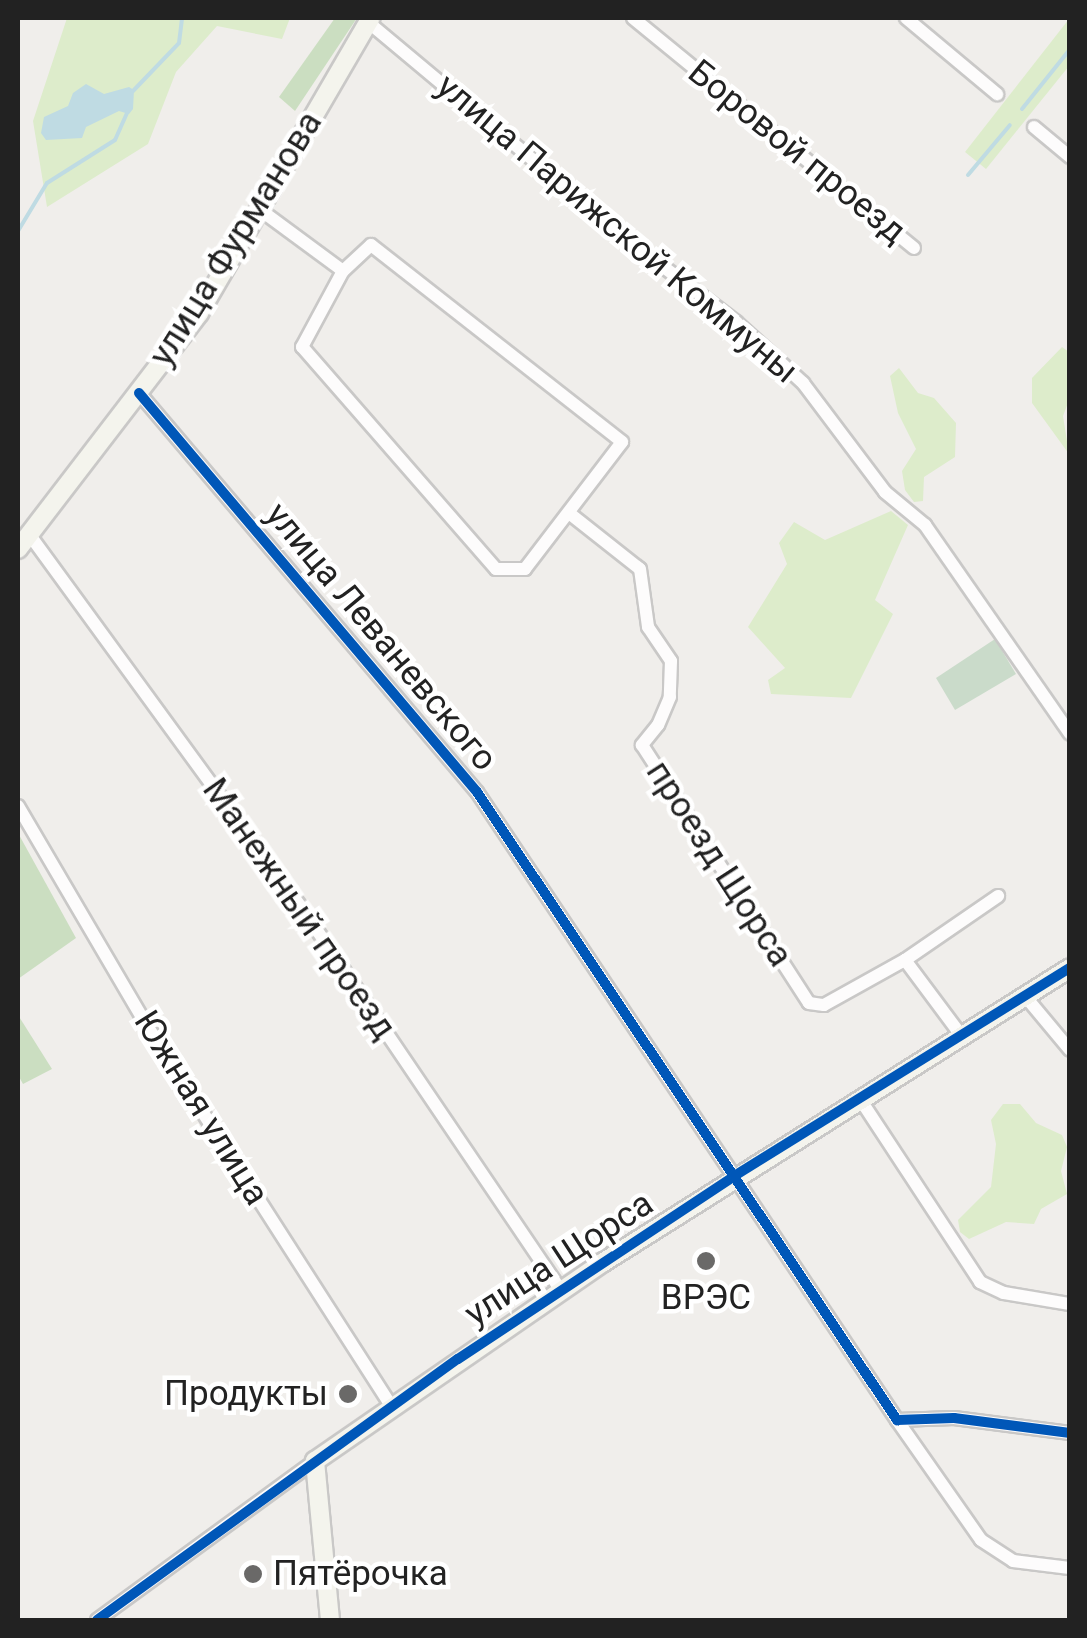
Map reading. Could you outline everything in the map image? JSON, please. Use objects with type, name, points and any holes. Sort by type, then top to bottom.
[{"type":"street","name":"Боровой проезд","points":[[633,18],[914,248]]},
{"type":"street","points":[[906,18],[997,94]]},
{"type":"street","name":"улица Фурманова","points":[[23,541],[199,313],[370,20]]},
{"type":"street","name":"улица Парижской Коммуны","points":[[370,20],[636,246],[736,322],[803,383],[885,492],[925,525],[1070,734]]},
{"type":"street","points":[[1034,127],[1070,157]]},
{"type":"street","points":[[260,209],[342,271]]},
{"type":"street","points":[[371,245],[622,442],[569,513],[525,569],[496,569],[302,347],[342,271],[371,245]]},
{"type":"street","name":"улица Леваневского","points":[[139,393],[477,792],[981,1540],[1013,1561],[1070,1568]]},
{"type":"street","name":"проезд Щорса","points":[[569,513],[640,569],[648,627],[671,662],[670,697],[658,725],[642,745],[809,1003],[824,1006],[906,960],[998,896]]},
{"type":"street","name":"Манежный проезд","points":[[23,541],[306,914],[561,1290]]},
{"type":"street","name":"Южная улица","points":[[18,806],[146,1024],[391,1406]]},
{"type":"street","points":[[906,960],[962,1035]]},
{"type":"street","name":"улица Щорса","points":[[96,1620],[391,1406],[561,1290],[734,1176],[1070,968]]},
{"type":"street","points":[[1025,996],[1070,1050]]},
{"type":"street","points":[[860,1099],[980,1282],[1004,1293],[1070,1304]]},
{"type":"street","points":[[897,1420],[954,1418],[1070,1433]]},
{"type":"street","points":[[315,1461],[330,1620]]},
{"type":"green space","points":[[67,18],[290,18],[282,39],[217,26],[176,72],[148,144],[47,207],[33,121]]},
{"type":"green space","points":[[335,18],[357,18],[295,111],[279,97]]},
{"type":"green space","points":[[1069,19],[1069,66],[986,169],[965,152]]},
{"type":"green space","points":[[1062,347],[1069,352],[1069,400],[1063,416],[1069,454],[1032,403],[1032,378]]},
{"type":"green space","points":[[899,368],[918,393],[934,398],[956,423],[955,457],[924,477],[923,501],[914,502],[905,490],[902,471],[916,449],[898,413],[890,376]]},
{"type":"green space","points":[[891,511],[908,525],[875,600],[893,614],[851,698],[771,694],[768,680],[785,668],[748,627],[787,564],[779,543],[794,522],[825,540]]},
{"type":"green space","points":[[995,639],[1016,674],[955,710],[936,678]]},
{"type":"green space","points":[[18,833],[76,938],[18,979]]},
{"type":"green space","points":[[18,1015],[52,1069],[23,1084],[18,1075]]},
{"type":"green space","points":[[1003,1104],[1020,1104],[1036,1123],[1062,1135],[1067,1147],[1061,1171],[1067,1194],[1041,1209],[1034,1224],[1006,1222],[969,1239],[960,1232],[958,1220],[991,1187],[996,1144],[991,1120]]},
{"type":"water","points":[[86,84],[104,94],[129,87],[134,90],[133,109],[129,114],[119,111],[86,127],[82,138],[46,140],[41,133],[44,117],[68,106],[73,93]]},
{"type":"waterway","points":[[133,91],[179,43],[182,18]]},
{"type":"waterway","points":[[1022,109],[1070,49]]},
{"type":"waterway","points":[[18,231],[47,183],[115,140],[128,111]]},
{"type":"waterway","points":[[968,175],[1010,125]]},
{"type":"cycle path","points":[[139,393],[477,792],[897,1420],[954,1418],[1070,1433]]},
{"type":"cycle path","points":[[97,1620],[458,1359],[734,1176],[1070,968]]},
{"type":"place","name":"ВРЭС","points":[[706,1261]]},
{"type":"place","name":"Продукты","points":[[348,1394]]},
{"type":"place","name":"Пятёрочка","points":[[253,1574]]}]
